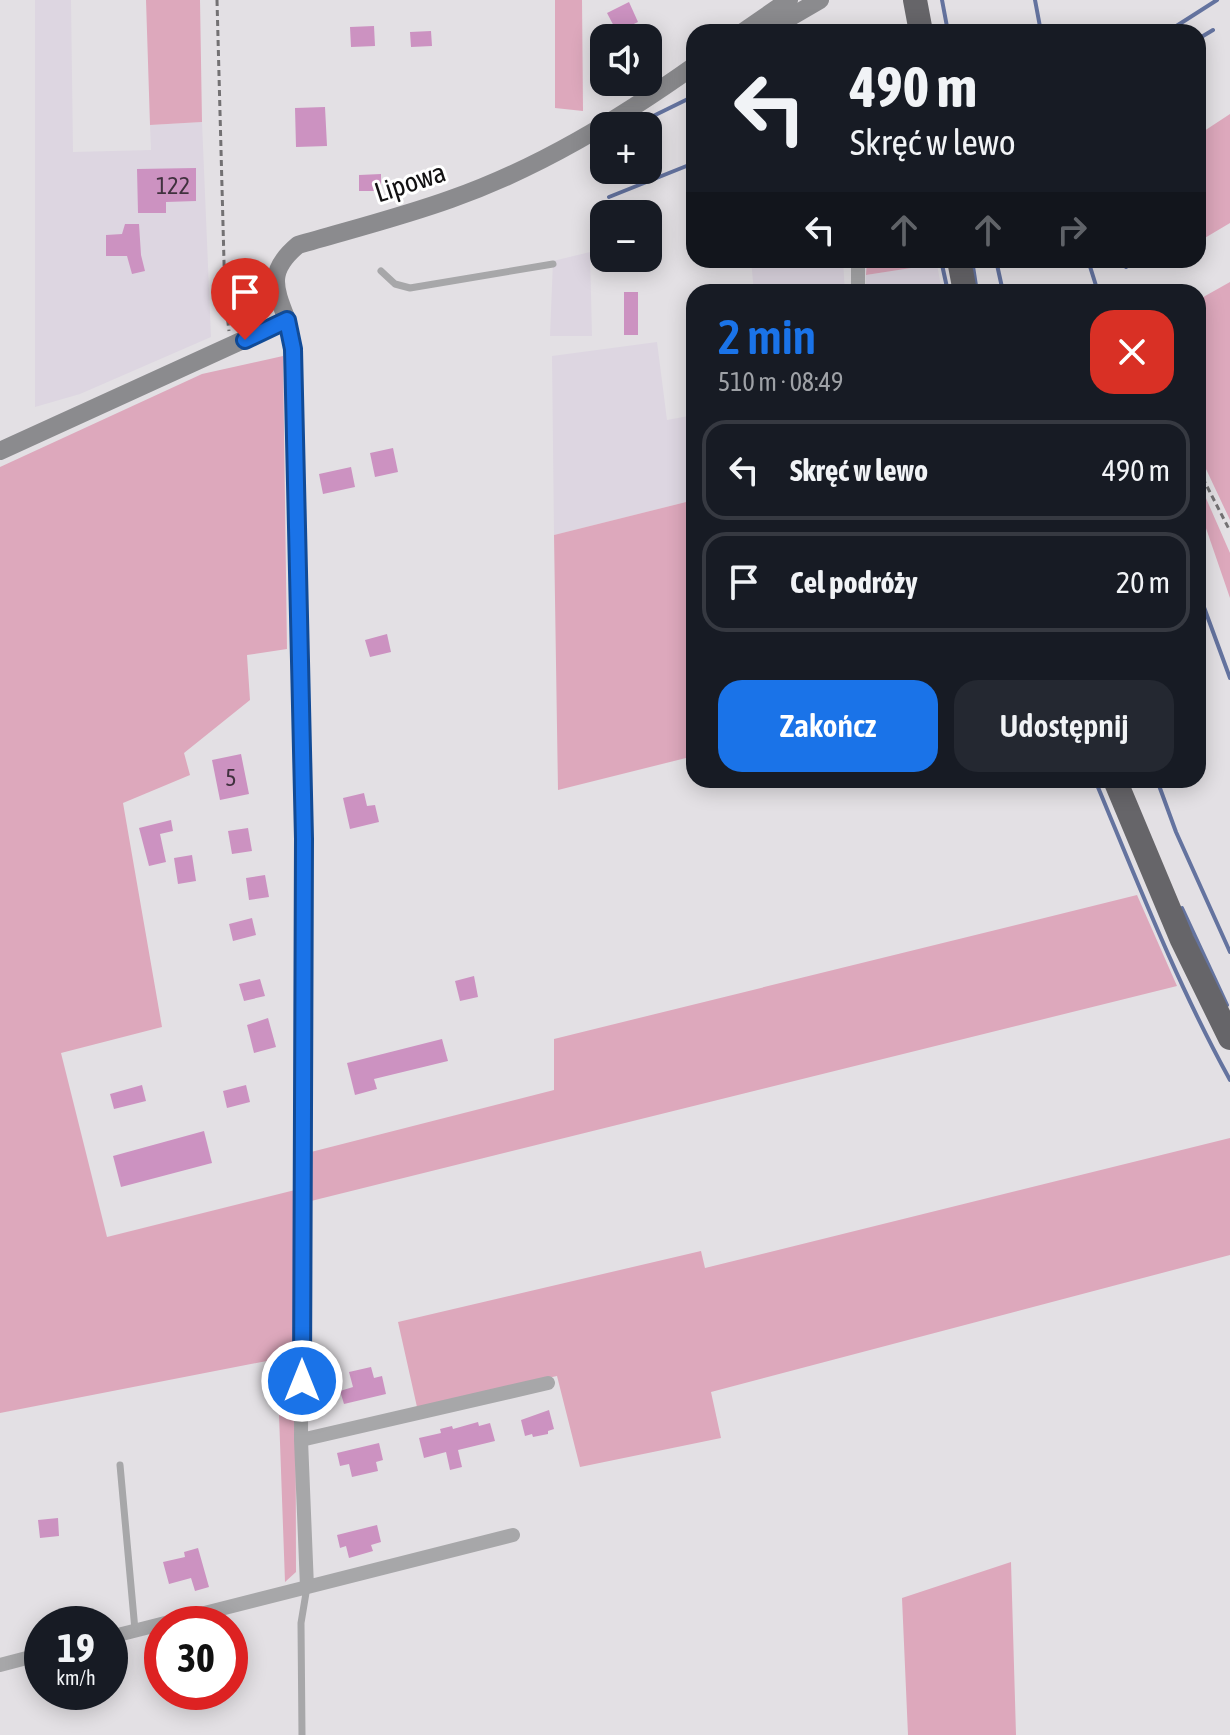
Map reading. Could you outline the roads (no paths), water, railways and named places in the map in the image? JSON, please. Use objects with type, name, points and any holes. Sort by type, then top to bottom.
[{"type":"highway","points":[[915,0],[920,24]]},
{"type":"highway","points":[[1118,788],[1182,940],[1230,1038]]},
{"type":"main road","points":[[754,24],[789,0]]},
{"type":"main road","points":[[779,24],[820,0]]},
{"type":"main road","name":"Lipowa","points":[[287,320],[274,283],[277,270],[298,245],[463,195],[522,170],[611,122],[686,74]]},
{"type":"main road","points":[[0,451],[287,320]]},
{"type":"street","points":[[287,320],[293,349],[304,839],[301,1440],[307,1587]]},
{"type":"street","points":[[301,1440],[548,1383]]},
{"type":"street","points":[[128,1632],[513,1535]]},
{"type":"street","points":[[0,1665],[24,1659]]},
{"type":"lane","points":[[381,271],[395,284],[410,288],[553,264]]},
{"type":"lane","points":[[120,1465],[135,1630]]},
{"type":"lane","points":[[302,1735],[301,1623],[307,1587]]},
{"type":"waterway","points":[[942,0],[946,24]]},
{"type":"waterway","points":[[1035,0],[1040,24]]},
{"type":"waterway","points":[[1180,24],[1217,0]]},
{"type":"waterway","points":[[1206,34],[1213,30]]},
{"type":"waterway","points":[[661,112],[686,100]]},
{"type":"waterway","points":[[609,197],[686,166]]},
{"type":"waterway","points":[[943,268],[946,284]]},
{"type":"waterway","points":[[973,268],[976,284]]},
{"type":"waterway","points":[[998,268],[1001,284]]},
{"type":"waterway","points":[[1090,268],[1096,284]]},
{"type":"waterway","points":[[1206,613],[1230,678]]},
{"type":"waterway","points":[[1098,788],[1175,970],[1230,1080]]},
{"type":"waterway","points":[[1160,788],[1176,832],[1230,952]]},
{"type":"waterway","points":[[1182,908],[1227,1005]]}]
